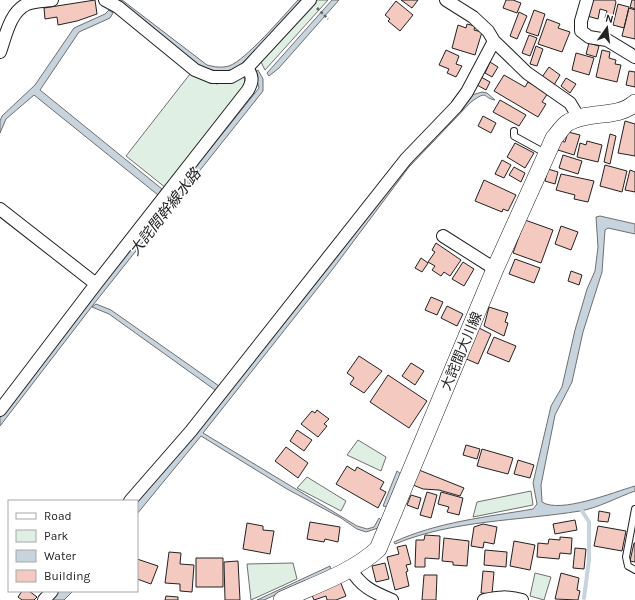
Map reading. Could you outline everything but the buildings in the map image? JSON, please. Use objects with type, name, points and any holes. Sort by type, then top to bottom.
[{"type":"main road","name":"大詫間大川線","points":[[282,600],[367,559],[378,549],[384,538],[391,515],[495,269],[554,138],[568,123],[579,118],[587,115],[615,113],[631,107],[635,103]]},
{"type":"street","points":[[0,52],[12,18],[18,10],[28,4],[52,0]]},
{"type":"street","points":[[105,0],[118,7],[195,70],[212,77],[231,77],[247,68],[310,0]]},
{"type":"street","points":[[446,0],[473,17],[488,31],[494,41],[527,73],[570,103],[579,118]]},
{"type":"street","points":[[587,0],[581,21],[581,31],[589,36],[607,40],[635,57]]},
{"type":"street","points":[[131,500],[191,431],[406,159],[456,106],[467,92],[494,41]]},
{"type":"street","points":[[0,410],[96,284],[248,90],[253,82],[252,75],[247,68]]},
{"type":"street","points":[[0,209],[96,284]]},
{"type":"street","points":[[443,236],[495,269]]},
{"type":"street","points":[[350,568],[357,579],[370,591],[392,600]]},
{"type":"street","points":[[44,600],[51,592]]},
{"type":"street","points":[[484,600],[499,597],[510,597],[522,600]]},
{"type":"lane","points":[[514,131],[514,136],[546,154]]},
{"type":"lane","points":[[635,509],[626,557],[628,566],[635,570]]},
{"type":"path","points":[[319,10],[328,19]]},
{"type":"green space","points":[[316,0],[328,0],[265,70],[261,62]]},
{"type":"green space","points":[[190,74],[217,84],[244,75],[245,85],[166,188],[126,156]]},
{"type":"green space","points":[[358,440],[386,457],[381,471],[347,455]]},
{"type":"green space","points":[[307,477],[346,501],[341,511],[297,488]]},
{"type":"green space","points":[[531,491],[533,505],[473,517],[477,502]]},
{"type":"green space","points":[[293,563],[297,579],[251,600],[247,564]]},
{"type":"green space","points":[[535,573],[551,577],[544,600],[530,596]]},
{"type":"water","points":[[115,0],[122,0],[207,65],[221,67],[229,66],[245,55],[265,36],[298,0],[304,0],[268,39],[247,59],[230,70],[216,71],[203,68]]},
{"type":"water","points":[[332,0],[339,0],[279,68],[269,76],[267,73]]},
{"type":"water","points":[[109,10],[113,13],[110,18],[79,32],[40,90],[162,189],[158,195],[34,95],[6,119],[0,133],[0,121],[2,116],[35,85],[74,28],[105,14]]},
{"type":"water","name":"大詫間幹線水路","points":[[258,70],[263,79],[263,91],[93,305],[0,426],[0,417],[91,298],[259,88],[255,72]]},
{"type":"water","points":[[482,92],[487,93],[495,100],[483,95],[471,102],[409,167],[332,270],[203,433],[357,526],[367,529],[374,527],[379,518],[381,520],[378,528],[366,532],[357,529],[341,518],[287,489],[201,436],[138,513],[138,501],[194,437],[409,164],[472,95]]},
{"type":"water","points":[[600,216],[635,224],[635,234],[608,228],[605,230],[602,272],[583,332],[572,382],[555,415],[541,485],[542,502],[550,505],[574,504],[635,486],[635,491],[587,510],[486,522],[440,530],[395,544],[394,542],[427,530],[462,521],[533,509],[537,504],[533,483],[551,406],[562,387],[575,330],[587,289],[595,271],[598,247],[596,217]]},
{"type":"water","points":[[96,304],[111,310],[219,386],[215,390],[109,314],[92,307]]},
{"type":"water","points":[[397,471],[401,474],[387,507],[383,506]]},
{"type":"water","points":[[330,566],[331,570],[264,600],[257,600]]},
{"type":"water","points":[[58,592],[72,592],[64,600],[51,600]]},
{"type":"waterway","points":[[582,511],[589,522],[589,560],[584,598]]}]
